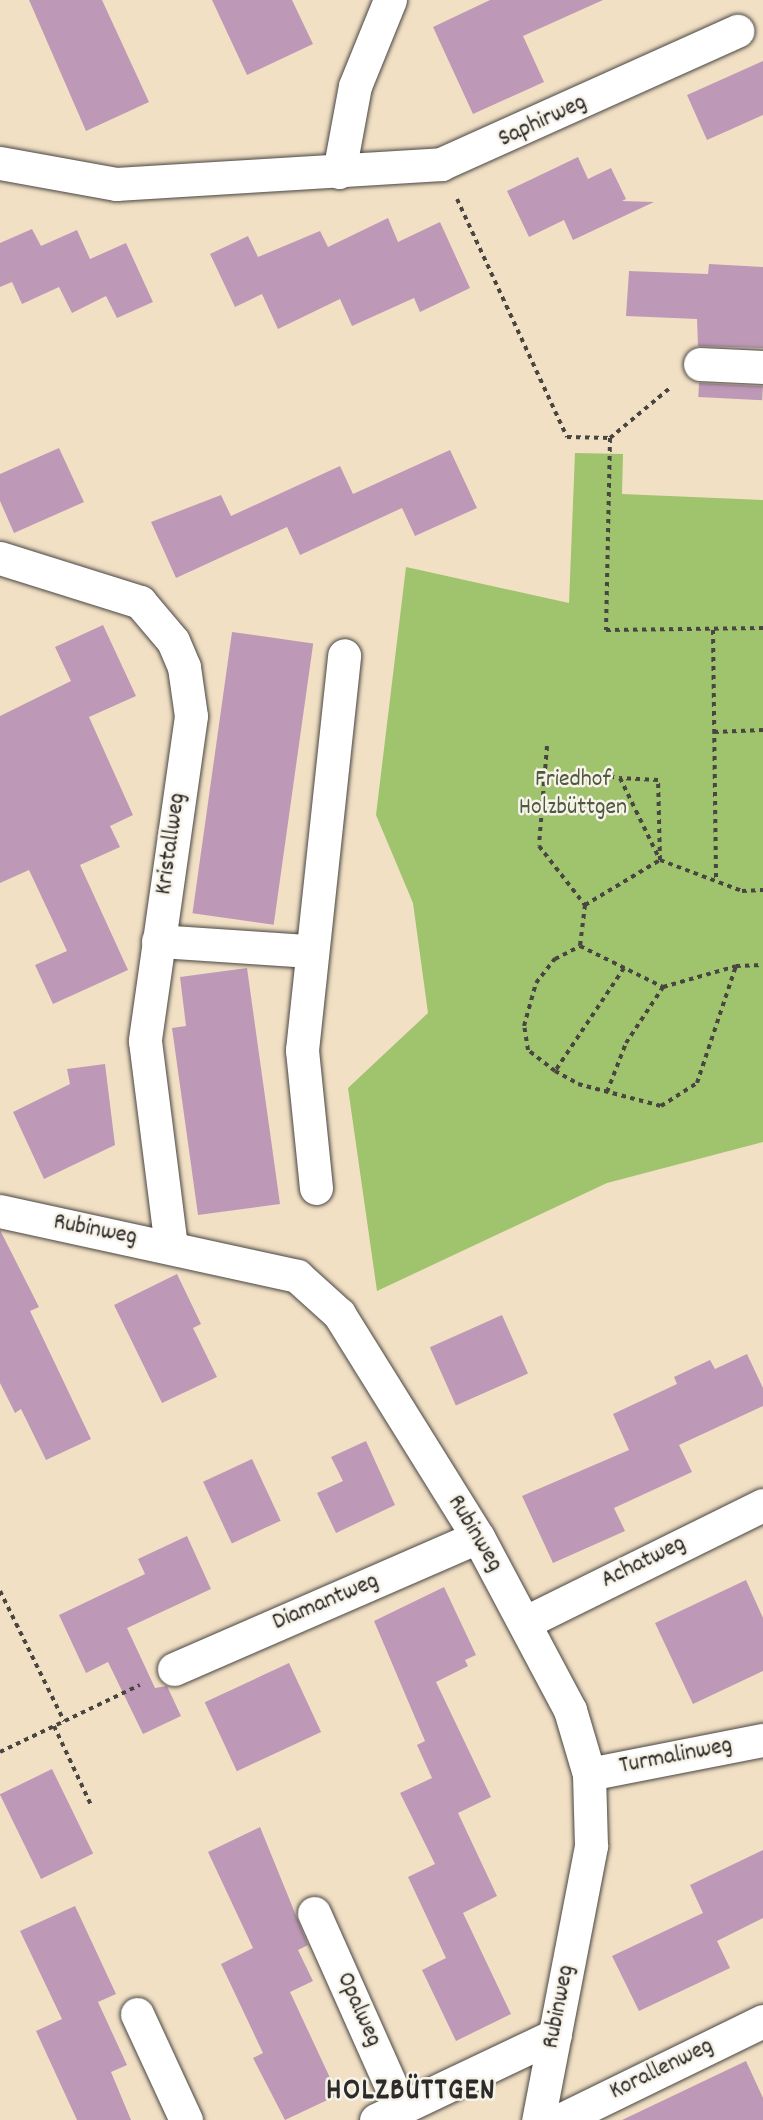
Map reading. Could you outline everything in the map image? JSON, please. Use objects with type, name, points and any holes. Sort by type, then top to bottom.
[{"type":"street","points":[[339,172],[355,86],[390,0]]},
{"type":"street","name":"Saphirweg","points":[[0,163],[117,184],[441,164],[737,31]]},
{"type":"street","points":[[700,364],[763,367]]},
{"type":"street","name":"Kristallweg","points":[[0,558],[140,602],[173,641],[184,667],[191,716],[145,1041],[171,1246]]},
{"type":"street","points":[[316,1188],[302,1050],[309,951],[344,655]]},
{"type":"street","points":[[158,941],[309,951]]},
{"type":"street","name":"Rubinweg","points":[[0,1211],[271,1266],[320,1293],[339,1314],[478,1538],[526,1622],[570,1710],[589,1774],[591,1845],[538,2120]]},
{"type":"street","name":"Achatweg","points":[[526,1622],[763,1505]]},
{"type":"street","name":"Diamantweg","points":[[174,1669],[478,1538]]},
{"type":"street","name":"Turmalinweg","points":[[589,1774],[763,1740]]},
{"type":"street","name":"Opalweg","points":[[314,1913],[389,2114],[555,2036]]},
{"type":"street","points":[[137,2014],[186,2120]]},
{"type":"street","name":"Korallenweg","points":[[560,2120],[763,2021]]},
{"type":"path","points":[[441,164],[567,437],[610,438],[700,364]]},
{"type":"path","points":[[610,438],[606,630],[763,628]]},
{"type":"path","points":[[713,630],[716,880]]},
{"type":"path","points":[[714,732],[763,730]]},
{"type":"path","points":[[547,746],[539,846],[585,905],[580,946]]},
{"type":"path","points":[[583,774],[658,780],[660,860]]},
{"type":"path","points":[[620,778],[660,860],[742,891],[763,890]]},
{"type":"path","points":[[585,905],[660,860]]},
{"type":"path","points":[[580,946],[663,987]]},
{"type":"path","points":[[580,946],[555,959],[536,983],[524,1026],[528,1050],[555,1071],[607,1092],[661,1106],[697,1083],[736,966]]},
{"type":"path","points":[[607,1092],[626,1043],[663,987],[736,966],[763,965]]},
{"type":"path","points":[[555,1071],[624,968]]},
{"type":"path","points":[[0,1591],[64,1721]]},
{"type":"path","points":[[0,1752],[174,1669]]},
{"type":"path","points":[[54,1726],[92,1807]]},
{"type":"green space","name":"Friedhof Holzbüttgen","points":[[575,453],[623,454],[622,494],[763,500],[763,1142],[607,1183],[377,1291],[348,1088],[428,1013],[413,903],[376,815],[406,567],[569,603]]},
{"type":"building","points":[[29,0],[102,0],[149,102],[86,131]]},
{"type":"building","points":[[212,0],[292,0],[313,44],[247,75]]},
{"type":"building","points":[[490,0],[603,0],[523,36],[544,82],[473,114],[433,27]]},
{"type":"building","points":[[763,61],[763,115],[707,140],[687,95]]},
{"type":"building","points":[[578,157],[588,179],[611,168],[626,199],[622,201],[654,202],[573,240],[564,220],[529,237],[507,191]]},
{"type":"building","points":[[388,218],[398,242],[440,222],[470,288],[420,312],[414,298],[352,326],[340,299],[278,329],[262,294],[235,307],[210,254],[248,236],[258,257],[320,231],[328,247]]},
{"type":"building","points":[[32,229],[41,246],[77,230],[90,259],[126,243],[153,302],[117,318],[106,296],[72,313],[59,287],[22,304],[12,282],[0,287],[0,243]]},
{"type":"building","points":[[709,264],[763,267],[763,348],[698,346],[697,319],[626,316],[629,271],[708,274]]},
{"type":"building","points":[[699,383],[763,386],[762,400],[698,397]]},
{"type":"building","points":[[59,448],[84,502],[14,533],[0,501],[0,474]]},
{"type":"building","points":[[450,450],[477,508],[415,536],[402,508],[300,555],[287,527],[176,578],[151,522],[221,495],[231,516],[340,466],[353,494]]},
{"type":"building","points":[[103,625],[136,696],[89,717],[133,815],[110,826],[120,847],[80,865],[128,970],[53,1004],[35,965],[67,951],[29,870],[0,883],[0,716],[71,681],[55,647]]},
{"type":"building","points":[[232,632],[313,643],[274,925],[192,913]]},
{"type":"building","points":[[247,968],[280,1204],[198,1215],[172,1028],[186,1026],[180,977]]},
{"type":"building","points":[[105,1064],[115,1145],[44,1179],[13,1112],[70,1084],[67,1069]]},
{"type":"building","points":[[0,1230],[39,1307],[30,1311],[91,1439],[46,1460],[21,1409],[15,1413],[0,1383]]},
{"type":"building","points":[[177,1274],[201,1324],[193,1328],[217,1377],[162,1403],[114,1305]]},
{"type":"building","points":[[502,1315],[528,1373],[456,1406],[430,1347]]},
{"type":"building","points":[[747,1354],[763,1388],[763,1406],[679,1445],[692,1472],[614,1508],[625,1531],[553,1563],[522,1496],[629,1450],[613,1414],[677,1384],[674,1377],[710,1360],[715,1369]]},
{"type":"building","points":[[366,1441],[395,1505],[336,1533],[317,1493],[343,1481],[331,1457]]},
{"type":"building","points":[[252,1459],[281,1521],[232,1543],[203,1482]]},
{"type":"building","points":[[187,1536],[211,1589],[127,1628],[155,1688],[167,1686],[181,1716],[143,1734],[108,1662],[86,1673],[59,1615],[145,1574],[138,1559]]},
{"type":"building","points":[[746,1580],[763,1618],[763,1671],[693,1704],[655,1623]]},
{"type":"building","points":[[444,1587],[476,1655],[465,1660],[468,1666],[436,1682],[491,1797],[458,1813],[497,1896],[463,1913],[511,2014],[456,2041],[422,1970],[446,1958],[408,1877],[435,1864],[400,1793],[432,1778],[417,1745],[425,1741],[374,1621]]},
{"type":"building","points":[[289,1663],[321,1732],[237,1771],[205,1702]]},
{"type":"building","points":[[52,1769],[93,1853],[41,1879],[0,1794]]},
{"type":"building","points":[[260,1827],[308,1945],[298,1950],[313,1981],[290,1992],[338,2095],[285,2120],[253,2058],[263,2053],[221,1964],[253,1948],[208,1852]]},
{"type":"building","points":[[763,1850],[763,1918],[717,1941],[730,1968],[639,2011],[612,1956],[703,1913],[690,1885]]},
{"type":"building","points":[[75,1906],[116,1994],[98,2002],[127,2065],[111,2072],[131,2120],[77,2120],[36,2031],[62,2019],[20,1931]]},
{"type":"building","points":[[746,2061],[763,2098],[763,2120],[622,2120]]},
{"type":"district","name":"HOLZBÜTTGEN","points":[[411,2093]]}]
